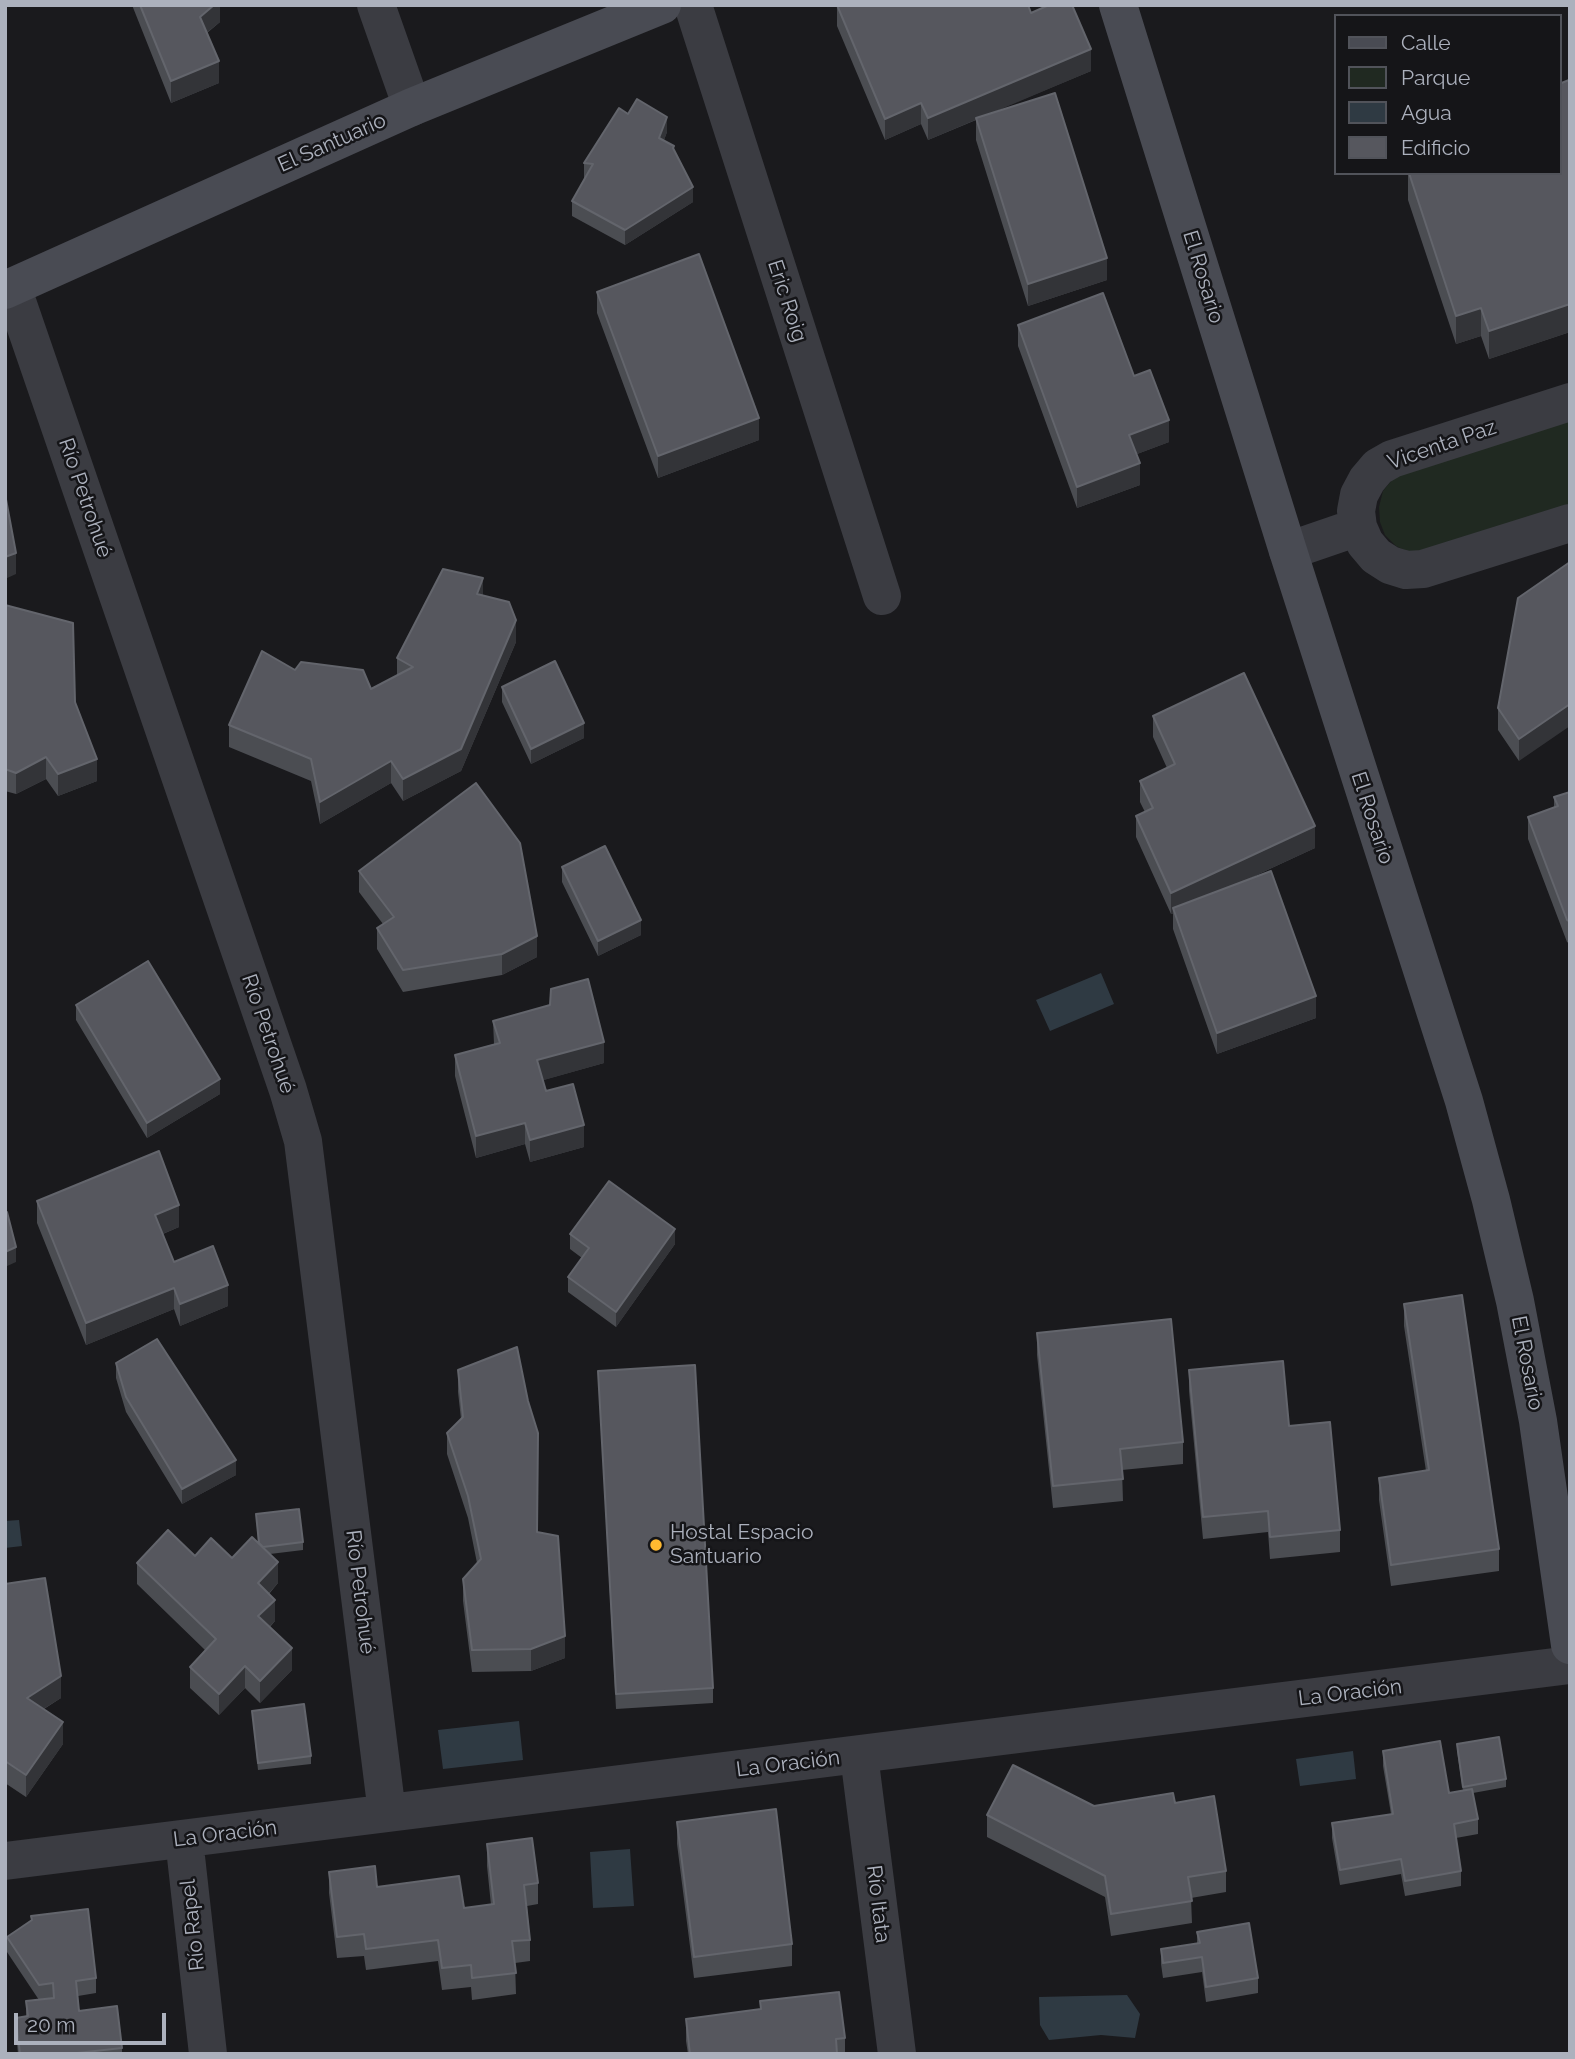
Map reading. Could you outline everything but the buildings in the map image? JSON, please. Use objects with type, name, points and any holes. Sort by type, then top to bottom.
[{"type":"street","points":[[376,5],[412,107]]},
{"type":"street","name":"El Santuario","points":[[9,288],[412,107],[662,5]]},
{"type":"street","name":"Eric Roig","points":[[693,5],[882,596]]},
{"type":"street","name":"El Rosario","points":[[1118,5],[1288,551],[1464,1101],[1492,1200],[1538,1421],[1570,1645]]},
{"type":"street","name":"Río Petrohué","points":[[9,288],[303,1141],[387,1814]]},
{"type":"street","name":"Vicenta Paz","points":[[1358,527],[1356,511],[1359,495],[1378,467],[1392,459],[1570,402]]},
{"type":"street","points":[[1288,551],[1358,527],[1365,543],[1376,556],[1390,565],[1406,570],[1423,569],[1570,523]]},
{"type":"street","name":"La Oración","points":[[5,1861],[1570,1665]]},
{"type":"street","name":"Río Itata","points":[[859,1755],[897,2054]]},
{"type":"street","name":"Río Rapel","points":[[184,1839],[208,2054]]},
{"type":"green space","points":[[1570,419],[1570,507],[1438,551],[1409,552],[1396,546],[1385,535],[1380,522],[1379,507],[1383,491],[1403,472]]},
{"type":"water","points":[[1101,973],[1114,1004],[1050,1031],[1036,1000]]},
{"type":"water","points":[[19,1520],[22,1546],[5,1548],[5,1521]]},
{"type":"water","points":[[519,1721],[523,1760],[443,1769],[438,1730]]},
{"type":"water","points":[[1353,1751],[1356,1779],[1300,1786],[1296,1759]]},
{"type":"water","points":[[630,1849],[634,1906],[593,1908],[590,1852]]},
{"type":"water","points":[[1127,1995],[1140,2014],[1135,2038],[1101,2035],[1049,2040],[1040,2025],[1039,1997]]},
{"type":"place","name":"Hostal Espacio Santuario","points":[[656,1545]]}]
